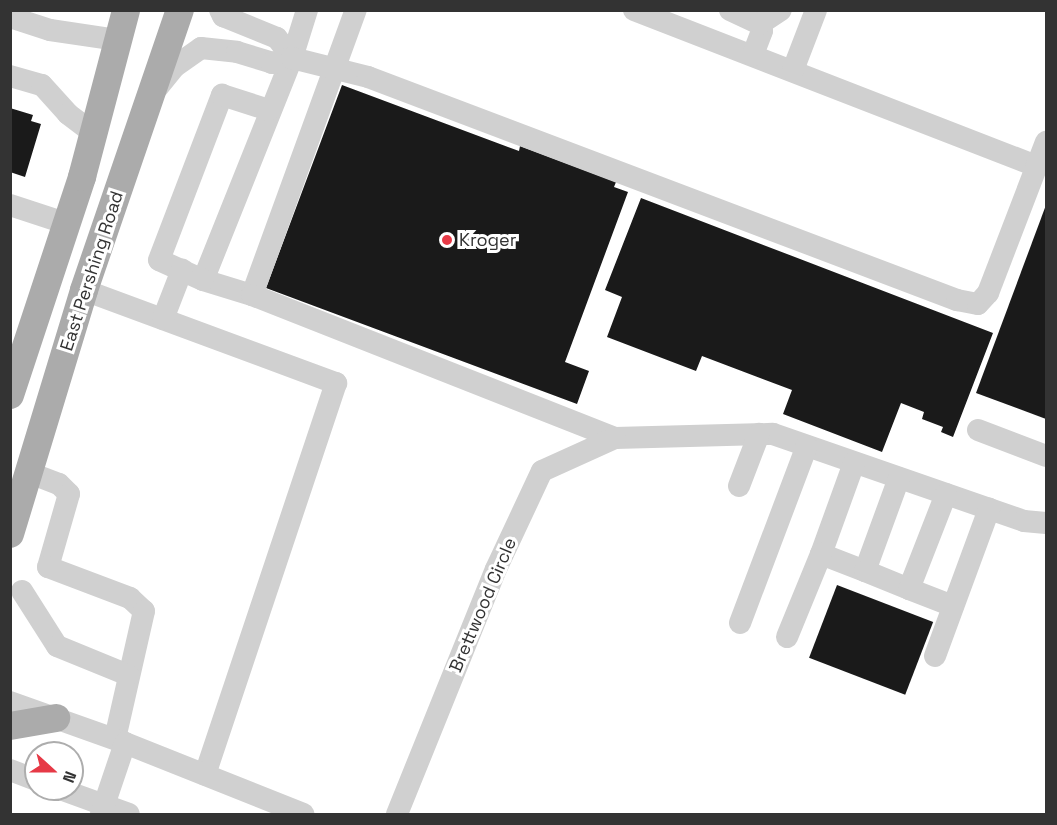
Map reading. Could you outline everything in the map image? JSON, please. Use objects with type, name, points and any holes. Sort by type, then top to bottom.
[{"type":"main road","points":[[10,395],[16,362],[68,224],[126,10]]},
{"type":"main road","name":"East Pershing Road","points":[[10,534],[84,290],[180,10]]},
{"type":"main road","points":[[10,726],[56,718]]},
{"type":"street","points":[[220,10],[223,16],[277,38],[292,58]]},
{"type":"street","points":[[252,295],[332,69],[356,10]]},
{"type":"street","points":[[730,10],[760,24],[762,31],[753,55]]},
{"type":"street","points":[[760,24],[781,10]]},
{"type":"street","points":[[793,70],[816,10]]},
{"type":"street","points":[[203,280],[309,11]]},
{"type":"street","points":[[643,12],[1037,166]]},
{"type":"street","points":[[10,17],[50,30],[118,39]]},
{"type":"street","points":[[150,98],[174,67],[201,48],[237,52],[272,63],[292,58],[393,86],[957,300],[978,304],[988,293],[1047,142]]},
{"type":"street","points":[[10,76],[42,85],[93,133]]},
{"type":"street","points":[[269,110],[222,95],[159,260],[203,280],[252,295],[615,438],[773,434],[1024,520],[1047,523]]},
{"type":"street","points":[[10,205],[68,224]]},
{"type":"street","points":[[163,319],[182,270]]},
{"type":"street","points":[[84,290],[336,383],[205,775]]},
{"type":"street","points":[[978,430],[1047,456]]},
{"type":"street","points":[[739,486],[759,434]]},
{"type":"street","name":"Brettwood Circle","points":[[397,814],[496,569],[542,471],[615,438]]},
{"type":"street","points":[[740,623],[807,446]]},
{"type":"street","points":[[787,637],[821,554],[854,463]]},
{"type":"street","points":[[30,473],[58,484],[69,494],[48,567],[37,586],[16,590],[57,646],[128,675]]},
{"type":"street","points":[[865,571],[899,478]]},
{"type":"street","points":[[909,589],[946,494]]},
{"type":"street","points":[[935,656],[989,508]]},
{"type":"street","points":[[821,554],[953,606]]},
{"type":"street","points":[[48,567],[139,602],[144,621],[128,675],[120,741],[103,810]]},
{"type":"street","points":[[10,702],[120,741],[289,812]]},
{"type":"street","points":[[84,801],[103,810],[129,814]]},
{"type":"building","name":"Kroger","points":[[342,85],[519,151],[520,146],[616,182],[614,187],[628,192],[565,362],[589,371],[577,404],[266,288]]},
{"type":"building","points":[[10,108],[33,115],[31,121],[41,124],[25,177],[10,172]]},
{"type":"building","points":[[641,198],[993,333],[953,437],[941,432],[943,427],[922,419],[924,412],[901,403],[882,452],[783,414],[792,390],[702,356],[696,371],[607,337],[622,297],[605,290]]},
{"type":"building","points":[[1046,205],[1046,419],[976,393]]},
{"type":"building","points":[[837,585],[933,622],[905,695],[809,658]]},
{"type":"place","name":"Kroger","points":[[447,240]]}]
